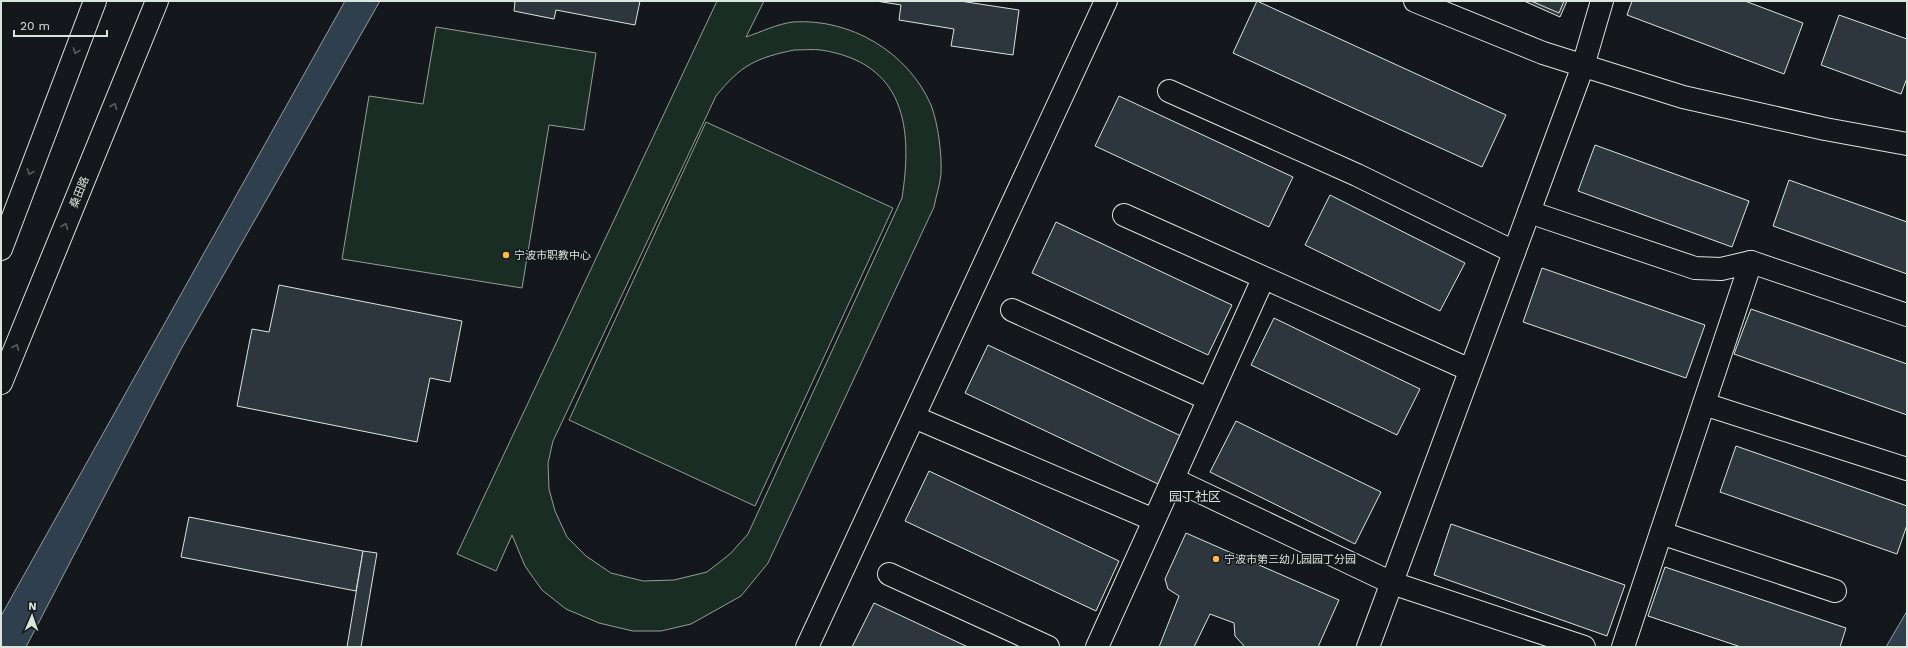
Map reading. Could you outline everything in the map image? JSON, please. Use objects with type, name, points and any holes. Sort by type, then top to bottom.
[{"type":"street","points":[[1,249],[95,1]]},
{"type":"street","name":"桑田路","points":[[1,383],[157,1]]},
{"type":"street","points":[[807,647],[1106,1]]},
{"type":"street","points":[[1415,1],[1543,53],[1683,98],[1825,129],[1907,144]]},
{"type":"street","points":[[1368,647],[1583,66],[1602,1]]},
{"type":"street","points":[[1169,91],[1357,174],[1514,252]]},
{"type":"street","points":[[1529,212],[1695,268],[1721,269],[1751,262],[1907,315]]},
{"type":"street","points":[[1124,215],[1263,279],[1470,370]]},
{"type":"street","points":[[1623,647],[1751,262]]},
{"type":"street","points":[[1097,647],[1263,279]]},
{"type":"street","points":[[1012,310],[1208,399]]},
{"type":"street","points":[[1704,404],[1907,469]]},
{"type":"street","points":[[914,417],[1154,520]]},
{"type":"street","points":[[1173,479],[1392,583],[1584,647]]},
{"type":"street","points":[[1661,533],[1835,591]]},
{"type":"street","points":[[889,574],[1048,647]]},
{"type":"green space","points":[[717,1],[764,1],[746,37],[787,23],[814,22],[835,26],[856,33],[875,42],[892,54],[908,69],[921,86],[931,105],[936,121],[941,166],[934,207],[768,563],[741,596],[691,624],[661,631],[633,631],[599,623],[566,609],[542,590],[525,566],[512,535],[496,571],[457,554]],"holes":[[[794,50],[821,50],[849,57],[871,69],[886,84],[897,102],[903,123],[906,147],[902,198],[748,534],[730,554],[707,572],[674,580],[643,581],[611,573],[586,556],[567,537],[555,511],[549,489],[548,463],[553,441],[716,96],[733,77],[750,64],[769,56]]]},
{"type":"green space","points":[[436,27],[596,53],[584,130],[549,125],[522,288],[342,259],[369,96],[423,104]]},
{"type":"green space","points":[[706,122],[893,208],[755,506],[569,420]]},
{"type":"water","points":[[345,1],[380,1],[180,351],[26,647],[1,647],[1,616]]},
{"type":"water","points":[[1907,611],[1907,647],[1886,647]]},
{"type":"building","points":[[510,1],[640,1],[635,25],[556,10],[554,19],[514,11],[515,2]]},
{"type":"building","points":[[876,1],[960,1],[1019,10],[1013,55],[951,46],[954,29],[899,20],[901,5]]},
{"type":"building","points":[[1257,1],[1506,115],[1482,167],[1233,53]]},
{"type":"building","points":[[1524,1],[1567,1],[1560,17]]},
{"type":"building","points":[[1531,1],[1564,1],[1559,13]]},
{"type":"building","points":[[1632,1],[1745,1],[1803,23],[1784,74],[1627,15]]},
{"type":"building","points":[[1839,15],[1907,39],[1907,78],[1901,94],[1821,65]]},
{"type":"building","points":[[1119,96],[1293,177],[1269,227],[1095,146]]},
{"type":"building","points":[[1595,145],[1749,201],[1732,247],[1578,191]]},
{"type":"building","points":[[1789,180],[1907,222],[1907,274],[1773,226]]},
{"type":"building","points":[[1330,195],[1465,263],[1440,311],[1305,245]]},
{"type":"building","points":[[1056,222],[1232,305],[1208,355],[1032,273]]},
{"type":"building","points":[[1542,268],[1705,325],[1686,378],[1523,322]]},
{"type":"building","points":[[279,285],[462,321],[450,382],[430,378],[417,442],[237,406],[252,329],[269,332]]},
{"type":"building","points":[[1751,309],[1907,364],[1907,415],[1734,354]]},
{"type":"building","points":[[1274,318],[1420,389],[1397,435],[1251,365]]},
{"type":"building","points":[[988,345],[1181,436],[1158,484],[965,393]]},
{"type":"building","points":[[1236,421],[1381,492],[1355,544],[1210,472]]},
{"type":"building","points":[[1736,446],[1907,506],[1907,525],[1897,554],[1720,492]]},
{"type":"building","points":[[929,471],[1119,561],[1096,611],[905,521]]},
{"type":"building","points":[[189,517],[363,551],[356,591],[181,557]]},
{"type":"building","points":[[1451,524],[1625,585],[1607,636],[1434,575]]},
{"type":"building","name":"宁波市第三幼儿园园丁分园","points":[[1186,533],[1339,600],[1318,647],[1245,647],[1235,636],[1234,623],[1210,614],[1194,647],[1159,647],[1179,596],[1168,589],[1165,579]]},
{"type":"building","points":[[363,551],[377,553],[361,647],[347,647]]},
{"type":"building","points":[[1665,567],[1846,628],[1840,647],[1741,647],[1648,616]]},
{"type":"building","points":[[874,603],[968,647],[852,647]]},
{"type":"place","name":"宁波市职教中心","points":[[506,255]]},
{"type":"place","name":"宁波市第三幼儿园园丁分园","points":[[1216,559]]},
{"type":"district","name":"园丁社区","points":[[1195,496]]}]
